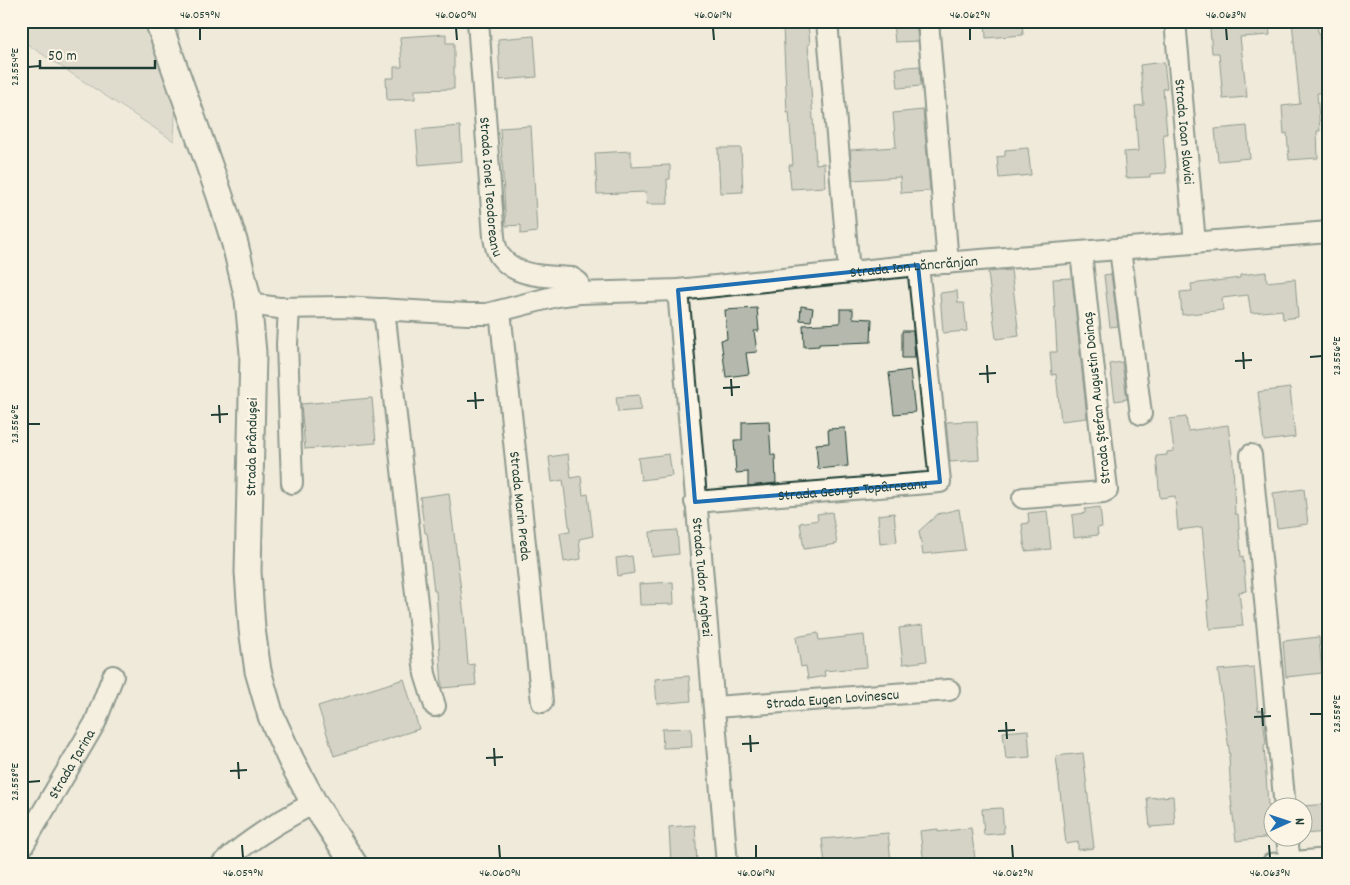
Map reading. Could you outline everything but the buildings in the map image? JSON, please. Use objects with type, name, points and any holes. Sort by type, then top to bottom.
[{"type":"main road","name":"Strada Brândușei","points":[[158,21],[236,244],[248,309],[253,353],[248,572],[252,629],[258,671],[271,716],[291,760],[314,803],[354,864]]},
{"type":"street","name":"Strada Ionel Teodoreanu","points":[[478,21],[494,237],[499,255],[512,267],[529,275],[572,278],[578,282],[579,293]]},
{"type":"street","points":[[827,21],[849,272]]},
{"type":"street","points":[[928,21],[948,263]]},
{"type":"street","name":"Strada Ioan Slavici","points":[[1175,21],[1195,242]]},
{"type":"street","name":"Strada Ion Lăncrănjan","points":[[248,309],[257,314],[284,308],[384,309],[487,314],[557,296],[579,293],[678,290],[918,265],[1329,232]]},
{"type":"street","points":[[1120,249],[1141,414]]},
{"type":"street","name":"Strada Ștefan Augustin Doinaș","points":[[1023,498],[1103,492],[1107,490],[1081,252]]},
{"type":"street","name":"Strada George Topârceanu","points":[[695,502],[940,482],[918,265]]},
{"type":"street","name":"Strada Tudor Arghezi","points":[[678,290],[727,864]]},
{"type":"street","points":[[284,308],[292,483]]},
{"type":"street","points":[[384,309],[425,674],[435,706]]},
{"type":"street","name":"Strada Marin Preda","points":[[500,311],[542,702]]},
{"type":"street","points":[[1251,455],[1284,798]]},
{"type":"street","name":"Strada Țarina","points":[[21,849],[95,723],[113,676]]},
{"type":"street","name":"Strada Eugen Lovinescu","points":[[715,707],[949,690]]},
{"type":"street","points":[[222,864],[237,850],[283,819],[314,803]]},
{"type":"street","points":[[1285,848],[1281,863],[1329,859]]},
{"type":"highlighted area","points":[[918,265],[940,482],[695,502],[678,290]]},
{"type":"shaded area","points":[[21,21],[179,21],[174,141],[21,40]]}]
